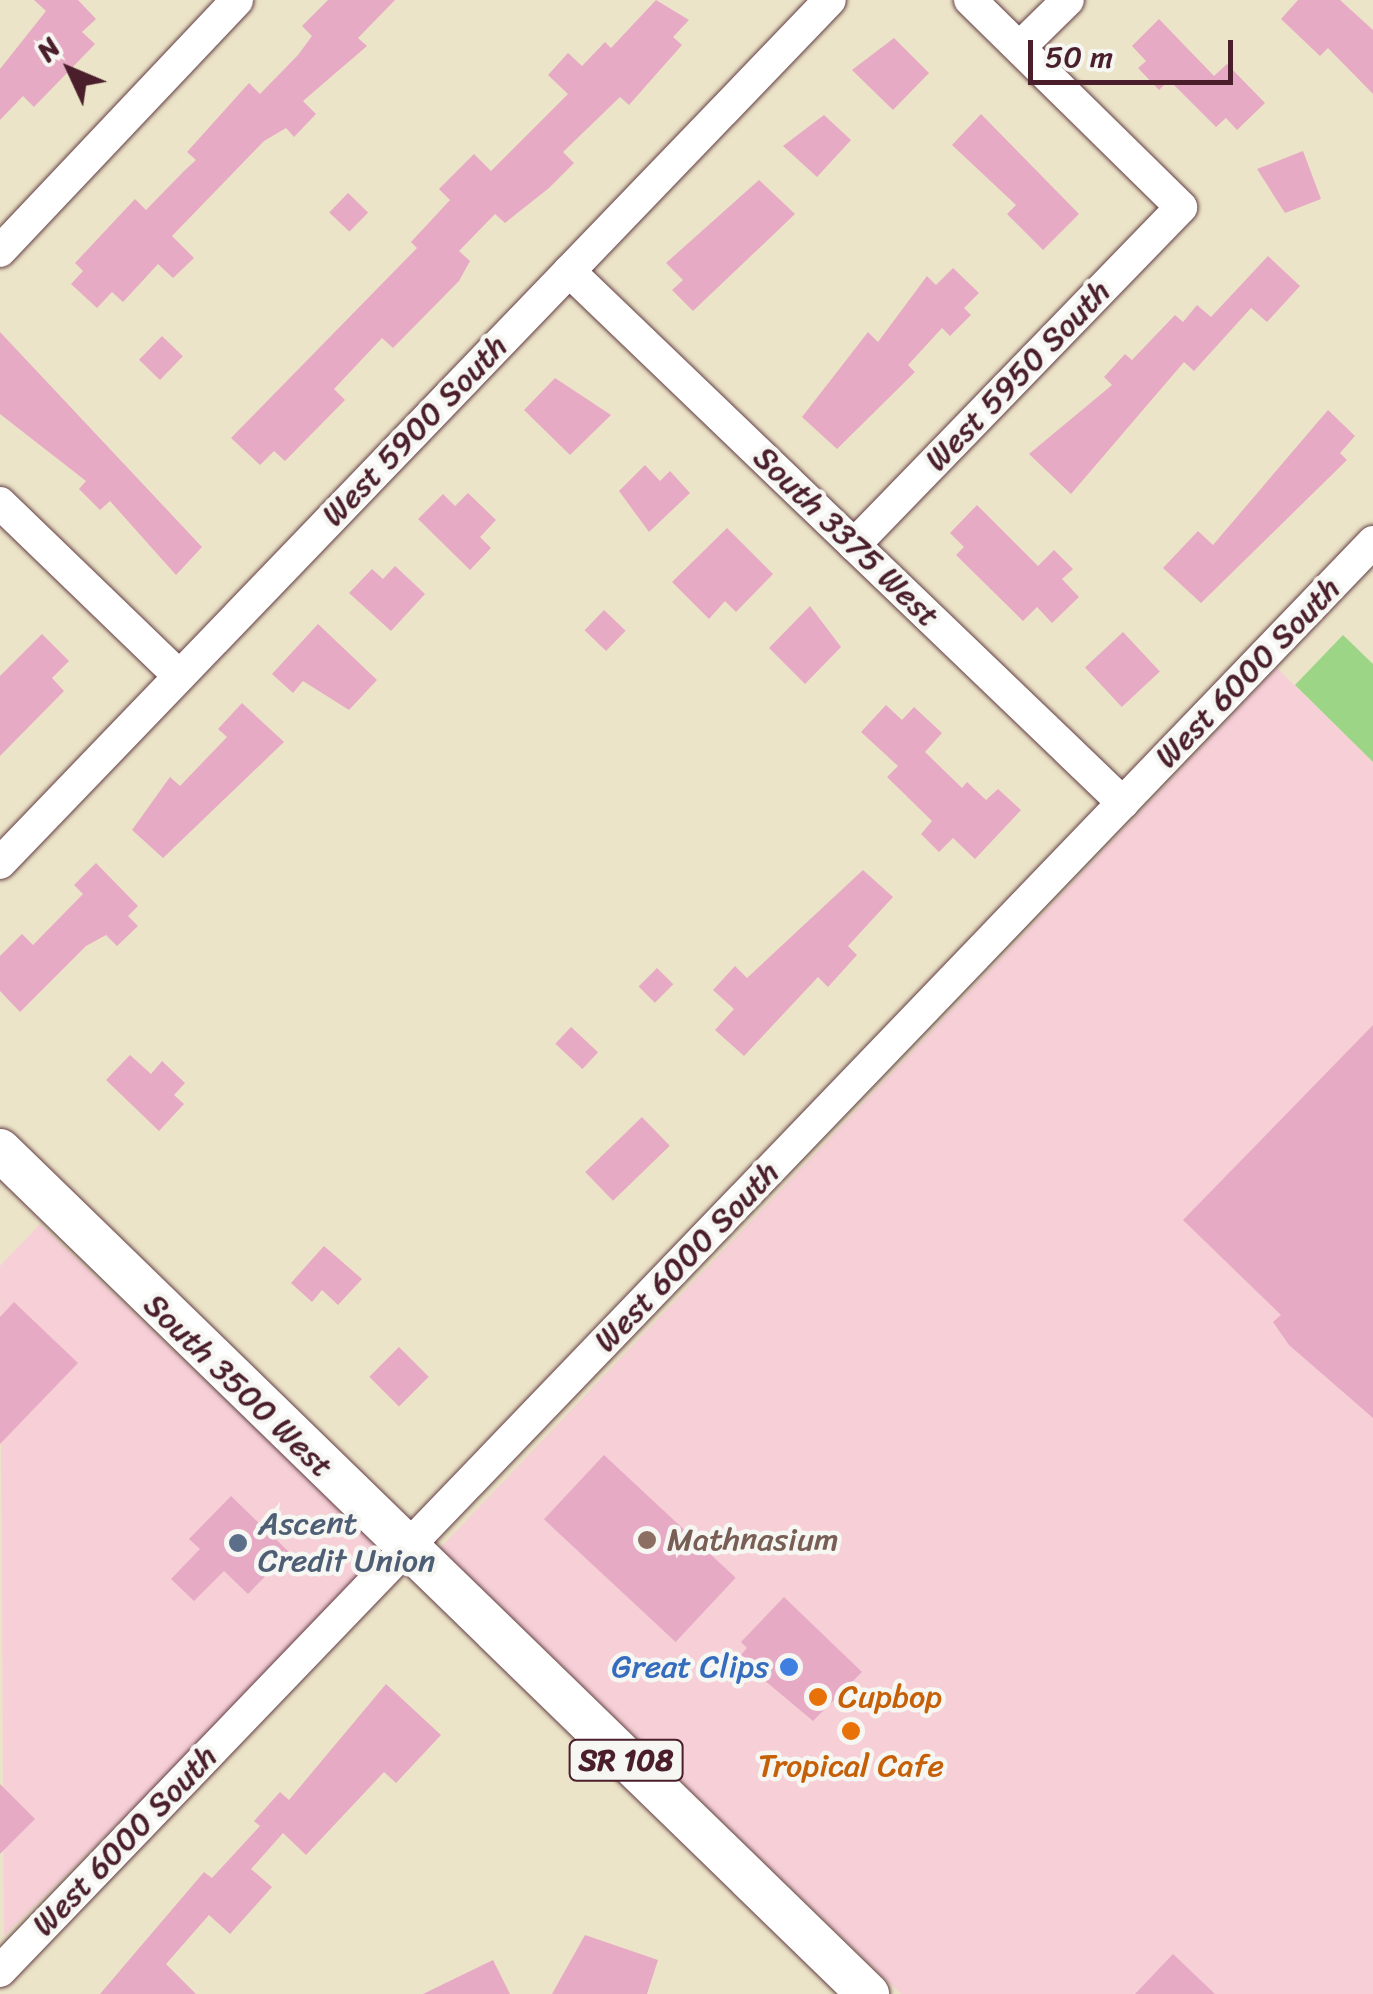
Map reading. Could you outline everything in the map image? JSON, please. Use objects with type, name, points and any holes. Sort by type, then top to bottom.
[{"type":"main road","name":"South 3500 West","points":[[0,1150],[868,1994]]},
{"type":"street","points":[[0,251],[237,0]]},
{"type":"street","name":"West 5900 South","points":[[0,862],[830,0]]},
{"type":"street","points":[[970,0],[1020,47],[1068,0]]},
{"type":"street","name":"West 5950 South","points":[[854,545],[1181,206],[1020,47]]},
{"type":"street","name":"South 3375 West","points":[[569,271],[1123,803]]},
{"type":"street","points":[[0,503],[179,676]]},
{"type":"street","name":"West 6000 South","points":[[0,1971],[1373,542]]},
{"type":"shaded area","points":[[1277,668],[1373,762],[1373,1994],[901,1994],[440,1548]]},
{"type":"shaded area","points":[[40,1224],[388,1555],[4,1936],[0,1266]]},
{"type":"green space","points":[[1343,635],[1373,664],[1373,762],[1295,685]]},
{"type":"building","points":[[34,0],[78,0],[96,19],[82,32],[95,44],[34,107],[23,96],[0,120],[0,69],[46,11]]},
{"type":"building","points":[[328,0],[395,0],[358,38],[367,46],[303,101],[316,114],[294,137],[286,128],[264,141],[172,236],[194,258],[173,278],[158,264],[123,302],[112,292],[97,308],[71,284],[83,271],[75,263],[135,199],[146,210],[196,160],[187,152],[249,83],[260,94],[298,55],[312,36],[302,26]]},
{"type":"building","points":[[656,0],[689,20],[673,37],[682,45],[629,105],[620,97],[563,152],[574,163],[549,188],[505,223],[495,214],[459,251],[470,261],[459,281],[393,348],[382,338],[334,389],[345,400],[285,461],[274,451],[260,465],[231,438],[417,248],[411,242],[450,200],[439,189],[474,154],[491,171],[568,94],[548,75],[568,53],[582,66],[605,42],[611,48]]},
{"type":"building","points":[[1298,0],[1340,0],[1373,30],[1373,94],[1328,48],[1320,56],[1281,19]]},
{"type":"building","points":[[1159,19],[1214,76],[1227,64],[1265,103],[1237,130],[1226,118],[1216,127],[1169,80],[1159,90],[1138,68],[1146,61],[1132,46]]},
{"type":"building","points":[[894,38],[929,73],[893,110],[852,70]]},
{"type":"building","points":[[981,114],[1079,214],[1043,250],[1007,214],[1016,205],[952,145]]},
{"type":"building","points":[[824,115],[851,140],[817,177],[783,146]]},
{"type":"building","points":[[1303,151],[1321,199],[1285,213],[1257,169]]},
{"type":"building","points":[[759,180],[795,214],[693,311],[672,290],[683,280],[666,263]]},
{"type":"building","points":[[348,193],[368,212],[349,232],[329,212]]},
{"type":"building","points":[[1268,256],[1300,286],[1267,322],[1251,308],[1194,371],[1184,362],[1071,494],[1029,454],[1112,385],[1104,377],[1125,354],[1132,360],[1175,315],[1183,322],[1197,305],[1211,317]]},
{"type":"building","points":[[953,268],[979,293],[964,308],[971,315],[950,336],[942,328],[908,365],[915,372],[837,449],[802,417],[868,332],[878,342],[927,276],[936,285]]},
{"type":"building","points":[[0,332],[202,547],[176,575],[110,501],[100,510],[79,489],[86,481],[0,414]]},
{"type":"building","points":[[162,336],[183,356],[160,380],[139,360]]},
{"type":"building","points":[[555,378],[611,415],[570,455],[524,410]]},
{"type":"building","points":[[1328,410],[1355,436],[1340,453],[1347,460],[1201,603],[1163,568],[1198,531],[1213,545]]},
{"type":"building","points":[[645,465],[660,481],[670,471],[690,493],[649,532],[619,491]]},
{"type":"building","points":[[468,493],[496,520],[480,537],[491,548],[470,570],[418,519],[443,494],[455,506]]},
{"type":"building","points":[[977,505],[1038,566],[1054,550],[1073,569],[1062,579],[1079,597],[1052,623],[1037,607],[1023,621],[956,555],[964,547],[950,533]]},
{"type":"building","points":[[727,528],[773,574],[736,612],[725,601],[709,619],[672,582]]},
{"type":"building","points":[[395,566],[425,594],[391,631],[349,593],[372,569],[383,579]]},
{"type":"building","points":[[810,606],[841,647],[805,684],[769,648]]},
{"type":"building","points":[[604,610],[626,631],[606,651],[585,630]]},
{"type":"building","points":[[318,624],[377,680],[349,710],[303,681],[293,693],[272,674]]},
{"type":"building","points":[[1123,632],[1160,671],[1122,707],[1085,667]]},
{"type":"building","points":[[42,634],[69,661],[52,678],[64,691],[0,756],[0,676]]},
{"type":"building","points":[[242,703],[284,742],[163,858],[132,830],[170,777],[180,786],[227,737],[218,729]]},
{"type":"building","points":[[886,705],[902,720],[914,707],[942,733],[925,752],[962,788],[967,782],[986,800],[998,789],[1021,810],[975,859],[953,838],[939,852],[921,834],[932,821],[887,777],[898,766],[861,732]]},
{"type":"building","points":[[96,863],[138,906],[128,916],[138,926],[117,946],[106,935],[86,946],[20,1012],[0,991],[0,956],[22,934],[33,945],[83,894],[74,885]]},
{"type":"building","points":[[863,870],[893,897],[848,946],[857,955],[828,987],[818,977],[744,1056],[715,1030],[734,1009],[713,990],[735,966],[747,978]]},
{"type":"building","points":[[657,968],[673,984],[655,1003],[639,986]]},
{"type":"building","points":[[1373,1025],[1373,1418],[1289,1345],[1273,1322],[1281,1315],[1183,1220]]},
{"type":"building","points":[[571,1027],[598,1052],[582,1069],[555,1044]]},
{"type":"building","points":[[130,1055],[151,1074],[162,1061],[185,1083],[174,1095],[184,1104],[159,1131],[106,1080]]},
{"type":"building","points":[[642,1117],[670,1146],[613,1201],[585,1172]]},
{"type":"building","points":[[324,1246],[362,1279],[338,1305],[322,1290],[312,1302],[291,1283]]},
{"type":"building","points":[[14,1302],[78,1363],[0,1444],[0,1317]]},
{"type":"building","points":[[399,1347],[429,1377],[399,1406],[369,1377]]},
{"type":"building","points":[[604,1455],[736,1578],[676,1642],[544,1519]]},
{"type":"building","points":[[231,1496],[289,1552],[248,1594],[224,1571],[194,1601],[171,1579],[200,1549],[189,1539]]},
{"type":"building","points":[[784,1597],[862,1672],[813,1721],[738,1658],[747,1648],[741,1642]]},
{"type":"building","points":[[386,1684],[441,1735],[396,1783],[384,1772],[306,1855],[283,1833],[251,1869],[272,1887],[230,1934],[209,1915],[166,1964],[196,1994],[100,1994],[204,1872],[212,1878],[260,1826],[254,1821],[280,1792],[289,1800]]},
{"type":"building","points":[[0,1784],[35,1819],[0,1854]]},
{"type":"building","points":[[585,1935],[658,1960],[647,1994],[552,1994]]},
{"type":"building","points":[[1173,1954],[1215,1994],[1135,1994]]},
{"type":"building","points":[[493,1960],[510,1994],[423,1994]]},
{"type":"place","name":"Mathnasium","points":[[647,1540]]},
{"type":"place","name":"Ascent Credit Union","points":[[238,1543]]},
{"type":"place","name":"Great Clips","points":[[789,1667]]},
{"type":"place","name":"Cupbop","points":[[818,1697]]},
{"type":"place","name":"Tropical Cafe","points":[[851,1731]]}]
